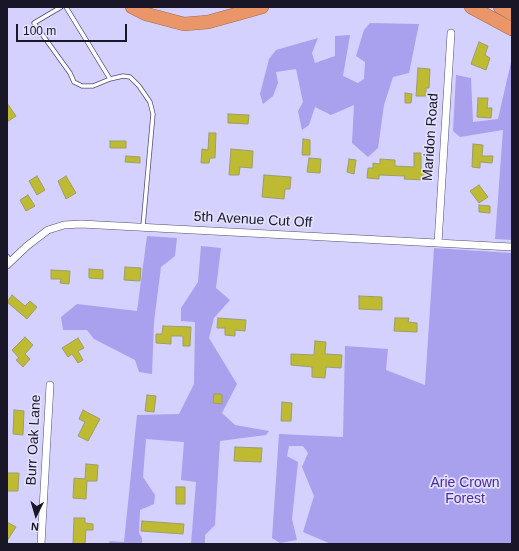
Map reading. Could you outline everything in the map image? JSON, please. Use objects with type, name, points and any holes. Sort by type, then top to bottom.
[{"type":"highway","points":[[132,7],[146,14],[184,24],[208,22],[262,7]]},
{"type":"highway","points":[[471,7],[512,30]]},
{"type":"highway","points":[[500,7],[512,14]]},
{"type":"street","name":"Maridon Road","points":[[438,243],[451,33]]},
{"type":"street","name":"5th Avenue Cut Off","points":[[8,261],[48,230],[64,225],[81,224],[143,226],[512,247]]},
{"type":"street","name":"Burr Oak Lane","points":[[42,544],[50,385]]},
{"type":"lane","points":[[61,7],[34,23],[70,73],[74,82],[82,86],[93,86],[122,76],[130,77],[139,86],[148,99],[153,114],[143,226]]},
{"type":"lane","points":[[66,7],[110,79]]},
{"type":"green space","points":[[370,23],[419,24],[409,73],[393,77],[384,105],[378,148],[368,157],[352,143],[354,105],[331,115],[315,107],[309,125],[302,130],[298,111],[303,102],[296,69],[276,72],[278,83],[273,96],[263,104],[260,94],[269,59],[276,50],[318,38],[312,53],[315,63],[335,56],[335,36],[350,35],[343,76],[358,83],[364,79],[365,62],[356,56],[364,30]]},
{"type":"green space","points":[[512,58],[512,240],[495,239],[503,130],[460,137],[453,131],[456,75],[471,78],[473,122],[498,119]]},
{"type":"green space","points":[[147,236],[177,238],[175,256],[161,267],[154,322],[152,374],[139,372],[135,360],[94,339],[87,330],[63,330],[61,317],[77,304],[137,311]]},
{"type":"green space","points":[[201,246],[221,248],[216,288],[230,300],[214,318],[209,338],[237,384],[222,413],[235,425],[269,431],[266,435],[220,441],[215,525],[205,535],[205,544],[191,544],[196,482],[181,480],[184,442],[146,439],[143,477],[155,495],[154,504],[140,510],[139,533],[142,538],[142,544],[108,544],[110,541],[124,542],[137,415],[179,414],[194,384],[195,322],[181,321],[181,308],[198,282]]},
{"type":"green space","name":"Arie Crown Forest","points":[[434,248],[512,253],[512,544],[331,544],[303,532],[314,496],[302,467],[308,453],[303,446],[289,446],[287,456],[298,462],[292,519],[297,540],[280,543],[272,538],[279,434],[343,437],[345,346],[388,349],[386,370],[425,385]]},
{"type":"building","points":[[479,42],[488,46],[485,55],[490,58],[486,70],[471,64]]},
{"type":"building","points":[[418,68],[430,69],[429,88],[426,88],[426,96],[416,96]]},
{"type":"building","points":[[405,93],[412,94],[411,103],[405,103]]},
{"type":"building","points":[[478,98],[488,98],[487,108],[492,108],[491,118],[477,117]]},
{"type":"building","points":[[7,103],[16,116],[7,122]]},
{"type":"building","points":[[228,114],[249,115],[248,124],[228,123]]},
{"type":"building","points":[[209,133],[216,133],[215,158],[210,158],[209,163],[201,163],[202,149],[208,150]]},
{"type":"building","points":[[303,139],[310,140],[310,155],[302,155]]},
{"type":"building","points":[[110,141],[126,141],[126,148],[110,148]]},
{"type":"building","points":[[473,144],[483,145],[482,156],[493,156],[492,163],[480,162],[480,168],[472,167]]},
{"type":"building","points":[[231,149],[253,151],[252,168],[240,167],[239,175],[229,175]]},
{"type":"building","points":[[414,153],[421,153],[421,170],[426,170],[425,180],[404,179],[405,176],[379,175],[379,179],[367,178],[368,168],[373,168],[373,163],[380,164],[380,159],[395,160],[395,166],[414,167]]},
{"type":"building","points":[[126,156],[140,157],[140,163],[125,162]]},
{"type":"building","points":[[309,158],[321,159],[320,173],[307,172]]},
{"type":"building","points":[[349,159],[356,160],[354,174],[347,172]]},
{"type":"building","points":[[264,175],[291,177],[290,189],[285,189],[284,199],[262,197]]},
{"type":"building","points":[[37,176],[45,190],[37,195],[29,181]]},
{"type":"building","points":[[66,176],[76,193],[66,199],[58,181]]},
{"type":"building","points":[[479,185],[488,197],[479,203],[470,191]]},
{"type":"building","points":[[28,195],[35,206],[26,211],[20,200]]},
{"type":"building","points":[[479,205],[490,206],[490,213],[479,212]]},
{"type":"building","points":[[125,267],[141,268],[140,281],[124,280]]},
{"type":"building","points":[[89,269],[103,270],[103,279],[89,278]]},
{"type":"building","points":[[51,270],[70,271],[69,284],[60,283],[61,279],[51,279]]},
{"type":"building","points":[[12,295],[25,306],[30,301],[37,307],[27,319],[7,302]]},
{"type":"building","points":[[359,296],[382,297],[382,310],[359,309]]},
{"type":"building","points":[[218,318],[246,320],[245,331],[235,330],[235,336],[225,335],[225,328],[217,328]]},
{"type":"building","points":[[395,318],[409,318],[408,322],[417,323],[417,332],[394,331]]},
{"type":"building","points":[[163,326],[191,327],[190,346],[183,346],[183,336],[171,336],[171,344],[156,343],[156,334],[162,334]]},
{"type":"building","points":[[25,337],[33,345],[25,354],[30,359],[23,367],[16,360],[19,358],[12,350]]},
{"type":"building","points":[[78,338],[84,348],[78,351],[83,360],[78,363],[72,354],[68,357],[62,348]]},
{"type":"building","points":[[315,341],[326,342],[325,354],[342,355],[341,368],[326,367],[325,378],[312,377],[312,367],[291,365],[291,354],[314,355]]},
{"type":"building","points":[[214,394],[222,394],[222,404],[213,403]]},
{"type":"building","points":[[147,395],[156,396],[154,412],[145,411]]},
{"type":"building","points":[[282,402],[292,403],[291,421],[281,421]]},
{"type":"building","points":[[14,410],[24,411],[23,435],[13,434]]},
{"type":"building","points":[[83,410],[100,419],[88,441],[78,436],[85,422],[79,419]]},
{"type":"building","points":[[235,447],[262,448],[261,462],[234,461]]},
{"type":"building","points":[[86,464],[98,465],[97,481],[87,481],[86,499],[73,498],[74,478],[85,479]]},
{"type":"building","points":[[7,473],[19,473],[18,491],[7,491]]},
{"type":"building","points":[[176,487],[185,487],[185,504],[176,504]]},
{"type":"building","points":[[74,518],[85,518],[85,523],[93,524],[93,530],[86,530],[85,544],[73,544]]},
{"type":"building","points":[[142,521],[184,524],[183,534],[141,531]]},
{"type":"building","points":[[7,522],[16,527],[7,541]]}]
